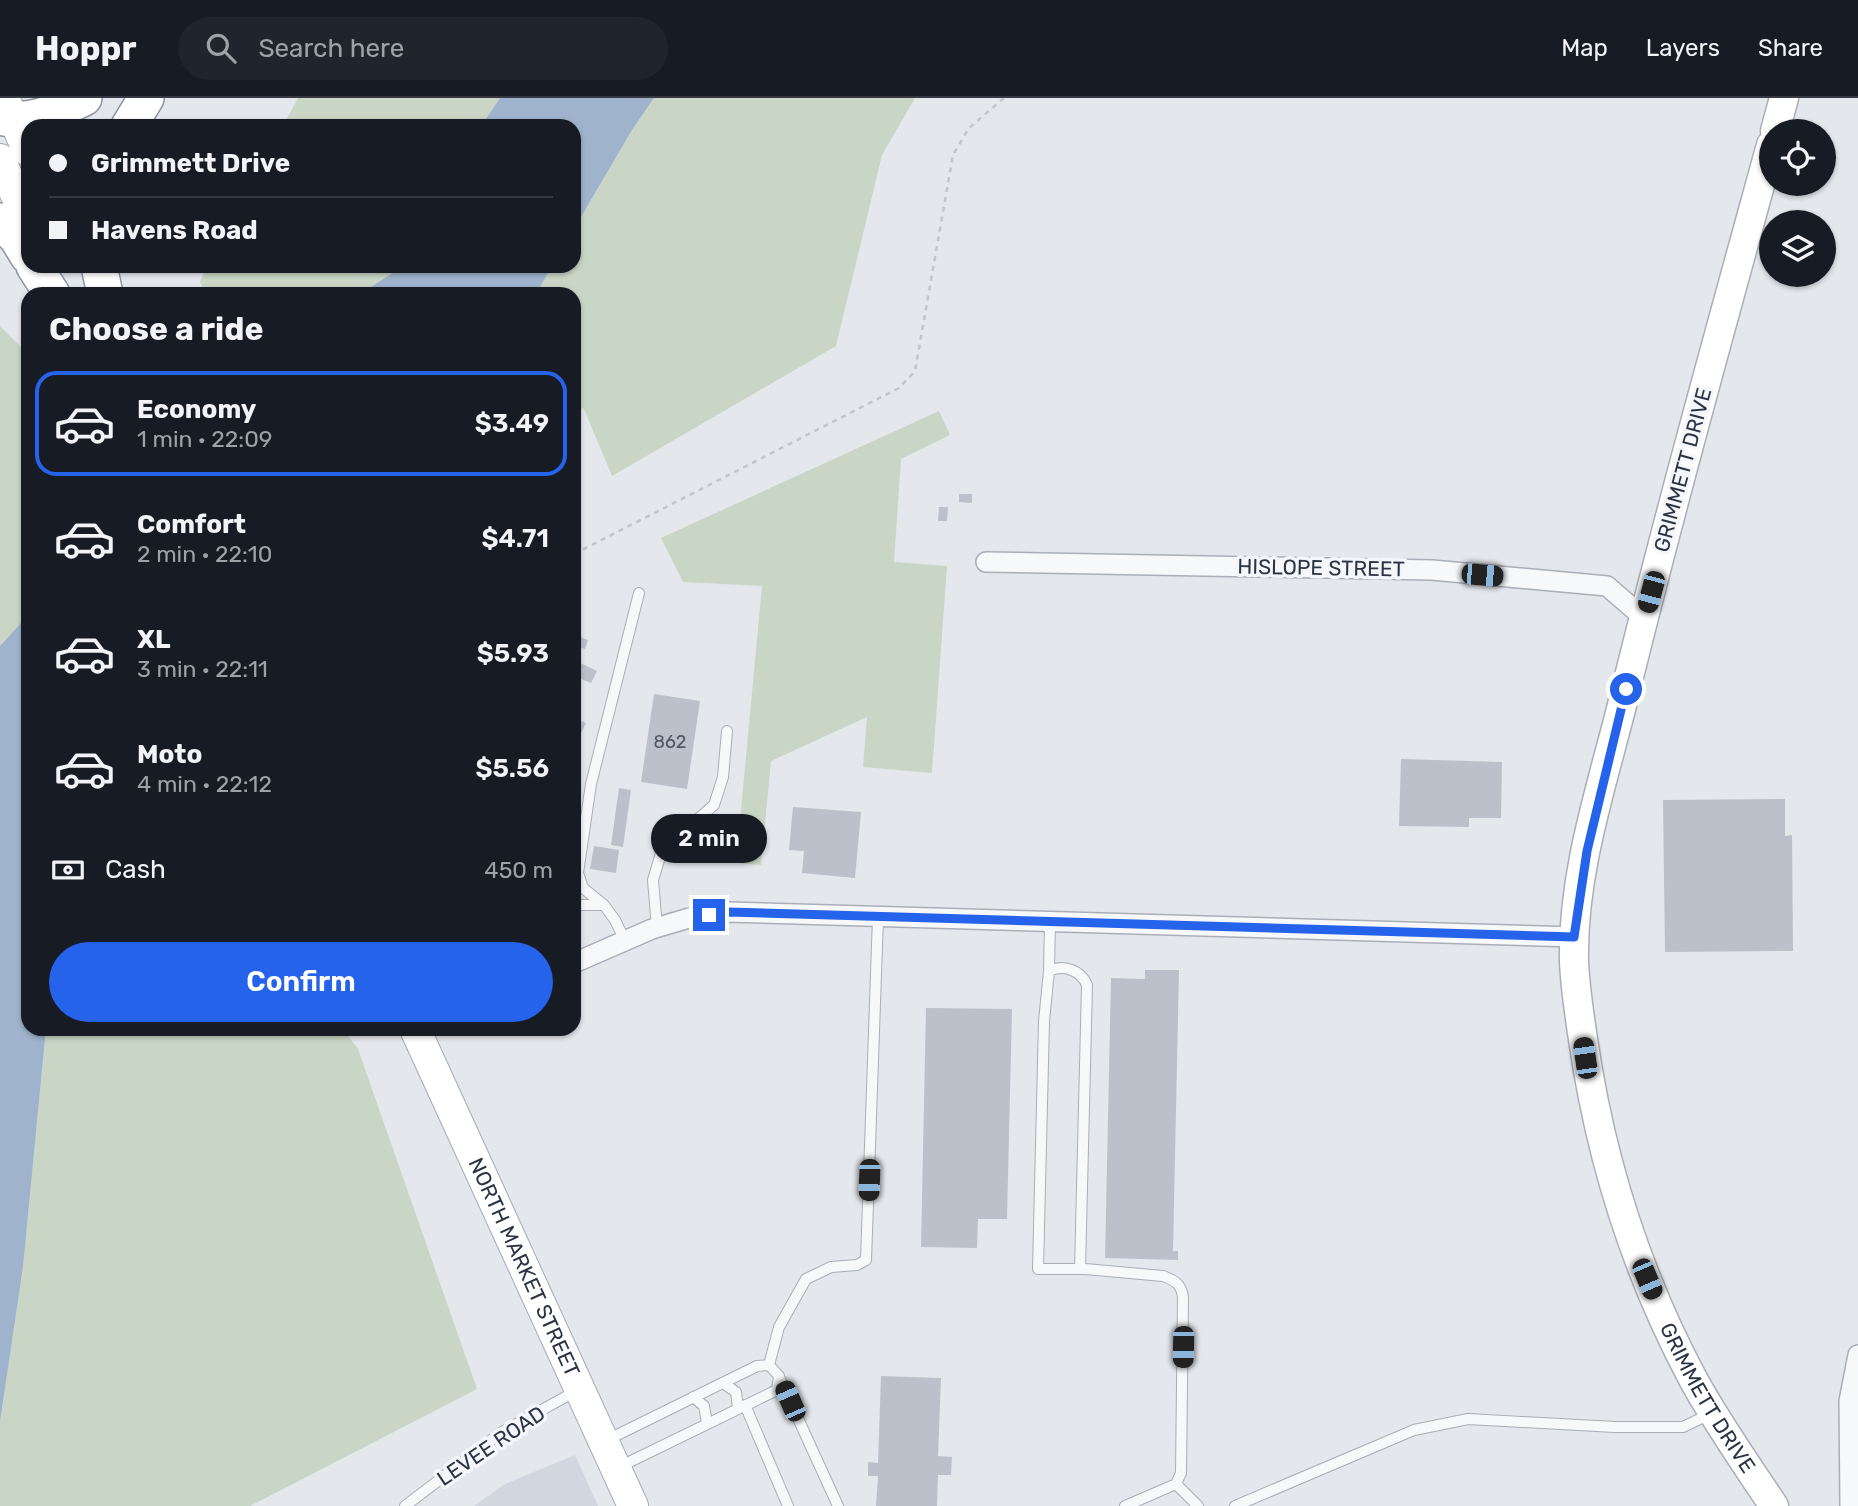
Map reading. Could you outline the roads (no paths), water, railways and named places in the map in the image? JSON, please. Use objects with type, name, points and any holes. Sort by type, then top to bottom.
[{"type":"highway","points":[[30,119],[39,118],[84,98]]},
{"type":"highway","points":[[133,119],[146,98]]},
{"type":"highway","points":[[0,221],[21,243]]},
{"type":"main road","points":[[1778,119],[1784,98]]},
{"type":"main road","points":[[0,159],[21,207]]},
{"type":"main road","name":"GRIMMETT DRIVE","points":[[1759,190],[1644,618],[1594,817],[1574,937],[1577,998],[1595,1111],[1633,1241],[1651,1289],[1694,1380],[1774,1506]]},
{"type":"main road","name":"NORTH MARKET STREET","points":[[420,1036],[633,1506]]},
{"type":"street","name":"HISLOPE STREET","points":[[986,562],[1432,570],[1607,586],[1644,618]]},
{"type":"street","points":[[581,960],[657,928],[689,918],[728,912],[1574,937]]},
{"type":"street","points":[[1850,1506],[1854,1455],[1849,1401],[1858,1355]]},
{"type":"lane","points":[[581,852],[591,784],[639,593]]},
{"type":"lane","points":[[657,928],[653,880],[662,850],[714,805],[723,777],[727,731]]},
{"type":"lane","points":[[581,882],[583,888],[604,905],[625,941]]},
{"type":"lane","points":[[581,905],[604,905]]},
{"type":"lane","points":[[769,1365],[779,1327],[806,1279],[831,1267],[857,1265],[866,1259],[878,917]]},
{"type":"lane","points":[[1050,922],[1044,1021],[1038,1269],[1080,1269],[1163,1276],[1175,1280],[1181,1287],[1183,1297],[1181,1473],[1176,1484],[1125,1506]]},
{"type":"lane","points":[[1049,971],[1058,968],[1072,970],[1085,979],[1087,985],[1080,1269]]},
{"type":"lane","points":[[769,1365],[779,1376],[838,1506]]},
{"type":"lane","points":[[603,1441],[757,1366],[769,1365]]},
{"type":"lane","points":[[616,1468],[777,1390],[779,1376]]},
{"type":"lane","points":[[723,1382],[736,1392],[788,1506]]},
{"type":"lane","name":"LEVEE ROAD","points":[[405,1506],[502,1432],[579,1388]]},
{"type":"lane","points":[[693,1397],[704,1406],[707,1423]]},
{"type":"lane","points":[[1235,1506],[1414,1430],[1468,1419],[1615,1427],[1683,1427],[1714,1412]]},
{"type":"lane","points":[[1176,1484],[1198,1506]]},
{"type":"water","points":[[500,98],[654,98],[581,217],[581,119],[486,119]]},
{"type":"water","points":[[392,273],[548,273],[540,287],[371,287]]},
{"type":"water","points":[[21,623],[21,1036],[45,1036],[23,1267],[0,1422],[0,646]]}]
